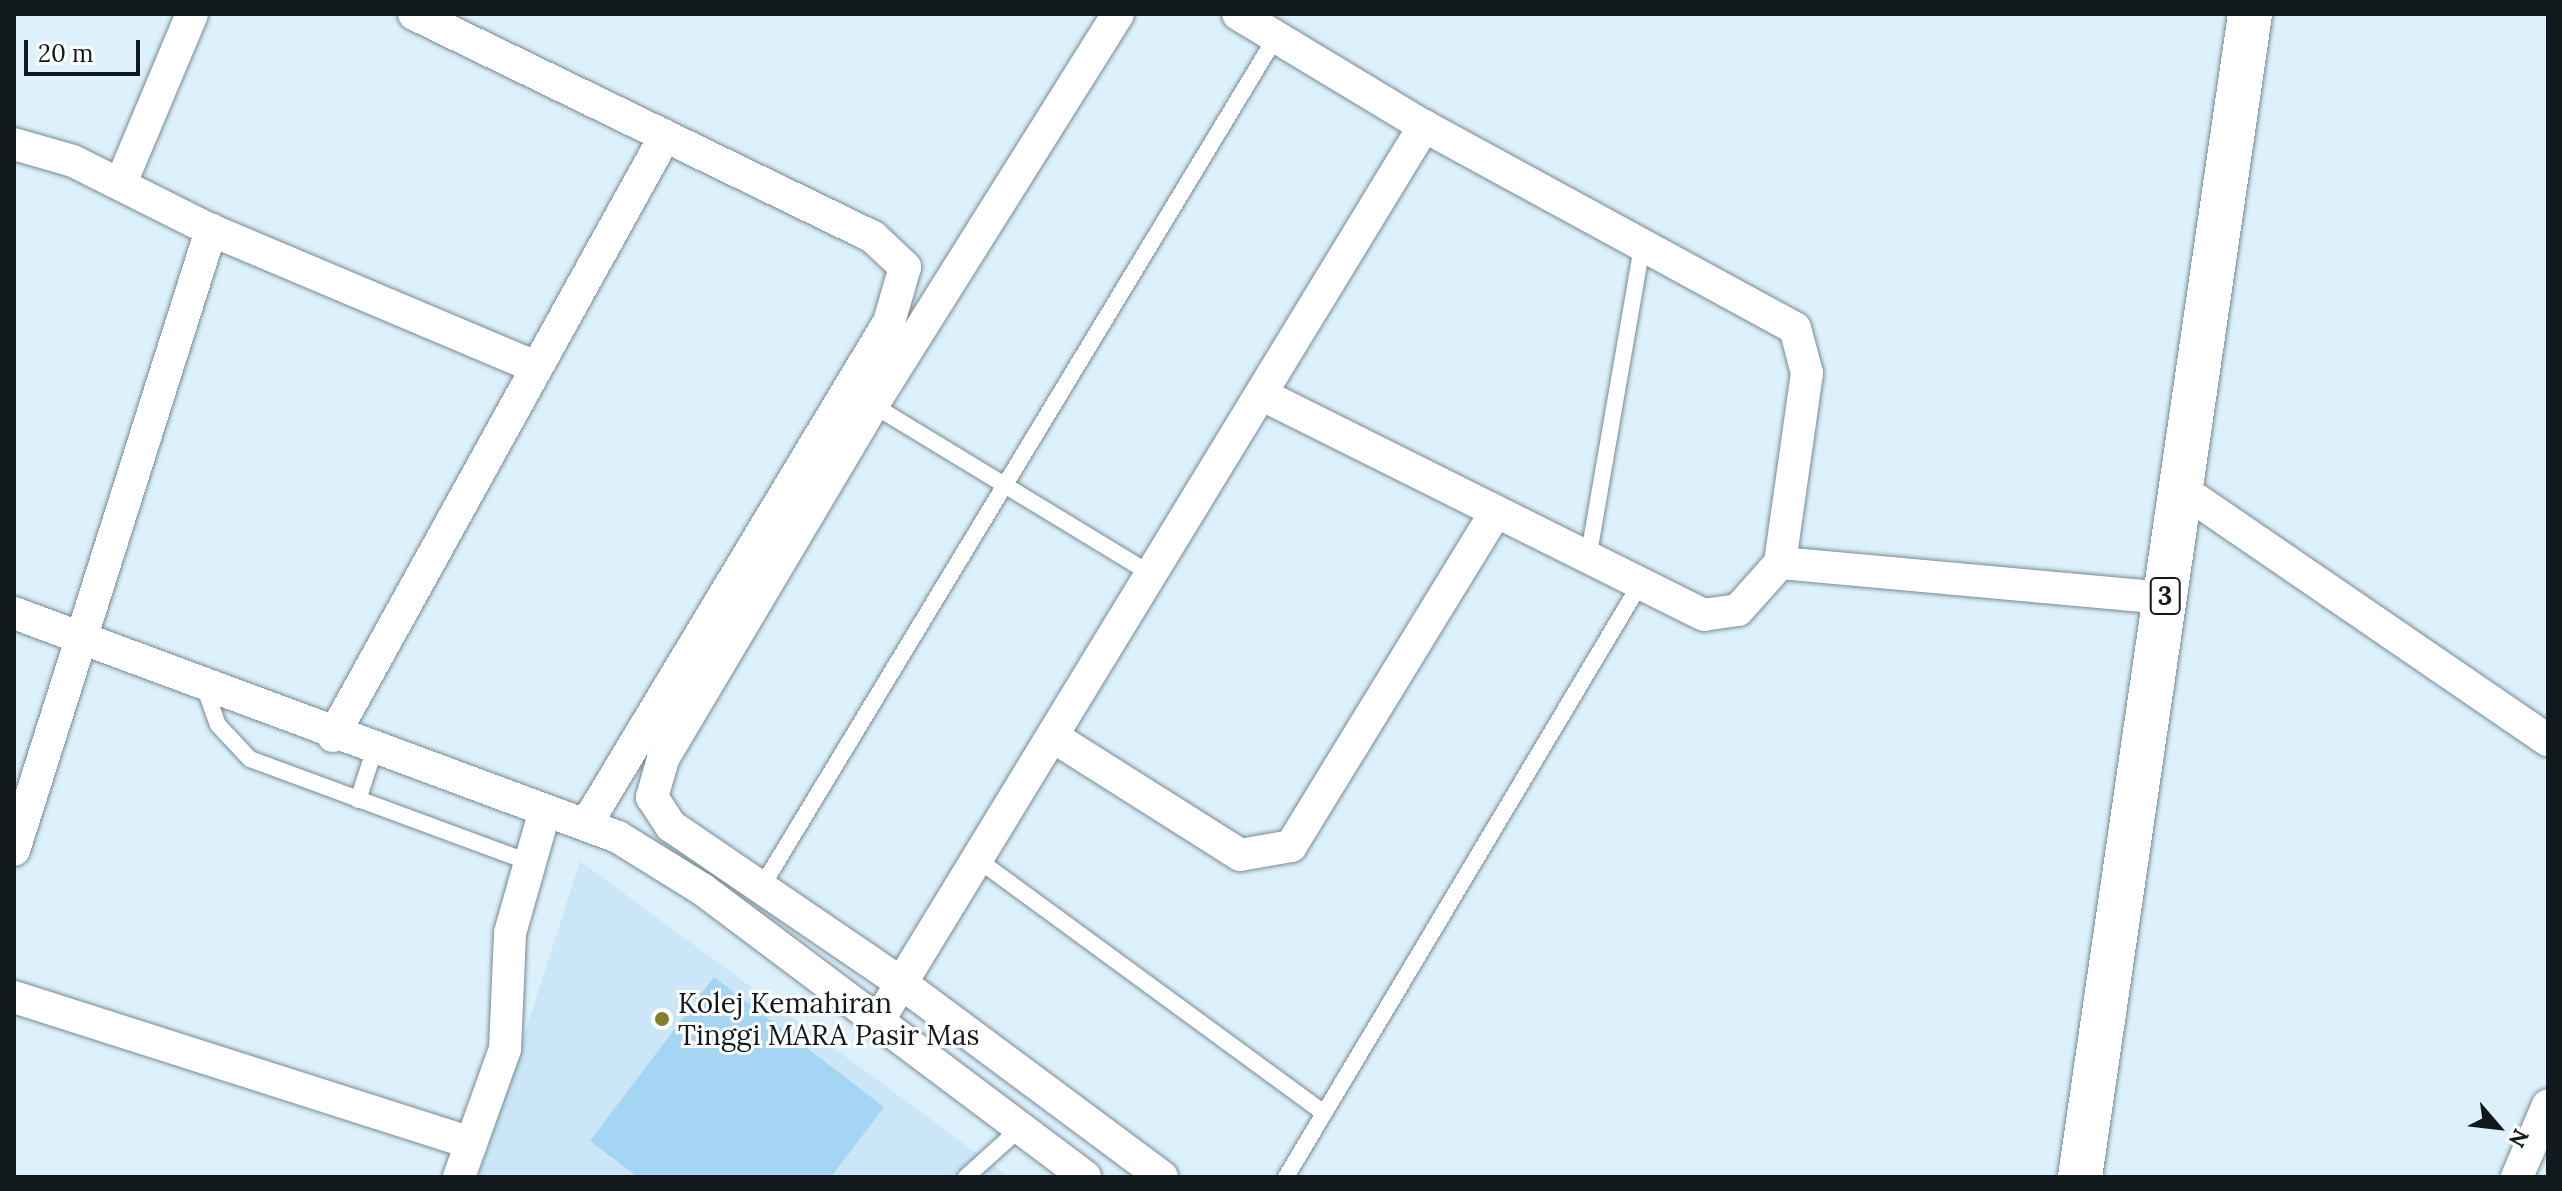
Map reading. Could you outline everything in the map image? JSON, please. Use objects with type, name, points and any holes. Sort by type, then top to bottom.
[{"type":"highway","name":"3","points":[[2080,1177],[2250,14]]},
{"type":"street","points":[[121,183],[192,14]]},
{"type":"street","points":[[414,14],[873,237],[900,259],[906,284],[587,823]]},
{"type":"street","points":[[1118,14],[873,405],[654,780],[661,817],[901,983],[1162,1177]]},
{"type":"street","points":[[1238,14],[1424,126],[1782,316],[1804,347],[1807,373],[1780,563],[1738,610],[1722,616],[1695,612],[1639,586],[1261,394]]},
{"type":"street","points":[[877,1023],[1424,126]]},
{"type":"street","points":[[333,736],[665,136]]},
{"type":"street","points":[[14,144],[121,183],[211,230],[536,367]]},
{"type":"street","points":[[14,850],[211,230]]},
{"type":"street","points":[[2181,489],[2548,740]]},
{"type":"street","points":[[1052,736],[1240,855],[1291,846],[1496,512]]},
{"type":"street","points":[[1780,563],[2165,598]]},
{"type":"street","points":[[14,613],[544,814],[587,823],[702,889],[1017,1131],[1085,1177]]},
{"type":"street","points":[[459,1177],[505,1049],[510,933],[544,814]]},
{"type":"street","points":[[14,997],[471,1143]]},
{"type":"street","points":[[2517,1177],[2548,1105]]},
{"type":"lane","points":[[761,888],[1276,37]]},
{"type":"lane","points":[[1588,559],[1643,241]]},
{"type":"lane","points":[[873,405],[1151,574]]},
{"type":"lane","points":[[1286,1177],[1639,586]]},
{"type":"lane","points":[[204,686],[218,725],[242,754],[529,862]]},
{"type":"lane","points":[[358,800],[374,751]]},
{"type":"lane","points":[[977,859],[1324,1113]]},
{"type":"lane","points":[[966,1177],[1017,1131]]},
{"type":"shaded area","name":"Kolej Kemahiran Tinggi MARA Pasir Mas","points":[[580,861],[1009,1177],[479,1177]]},
{"type":"shaded area","points":[[714,977],[884,1107],[831,1177],[638,1177],[590,1141]]},
{"type":"place","name":"Kolej Kemahiran Tinggi MARA Pasir Mas","points":[[662,1019]]}]
